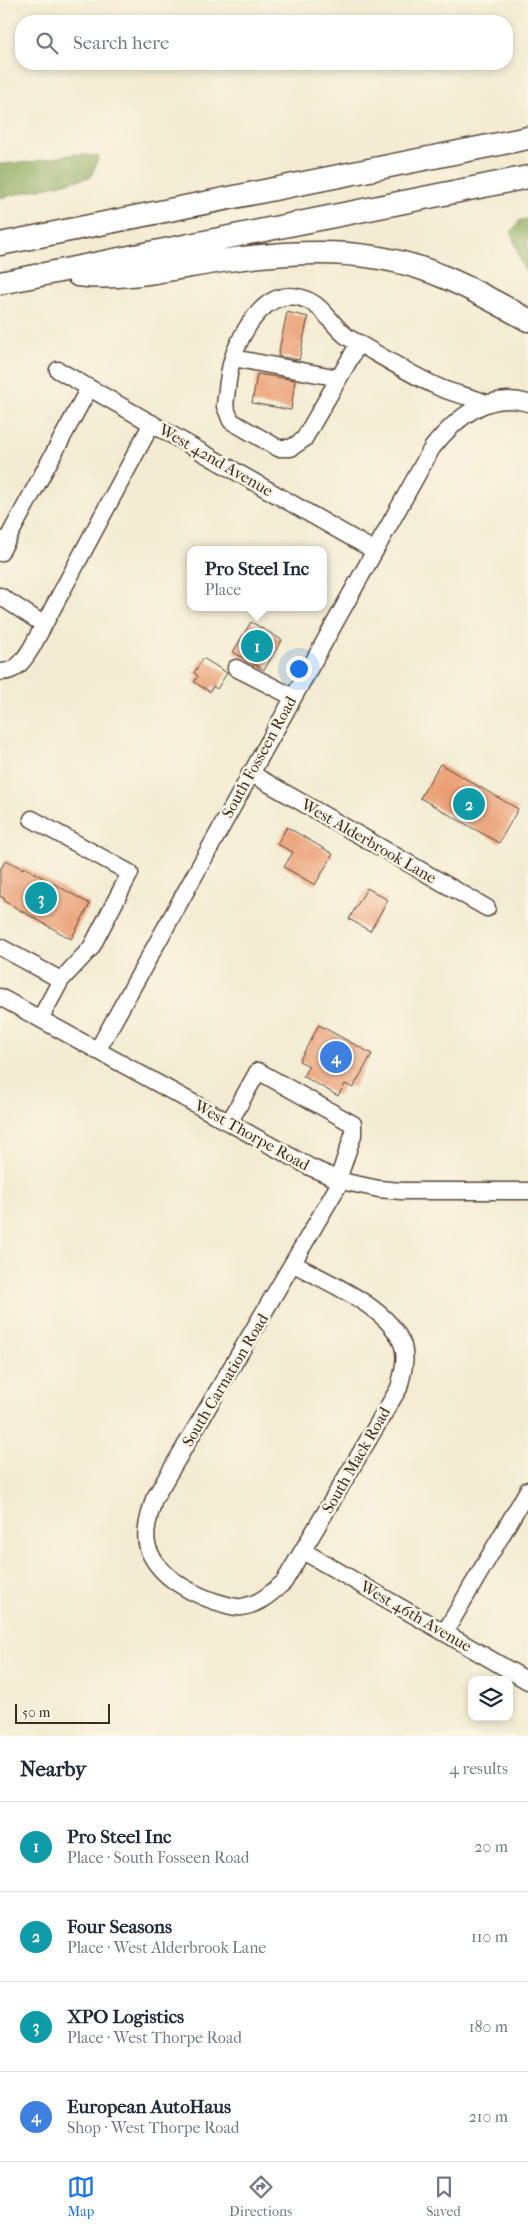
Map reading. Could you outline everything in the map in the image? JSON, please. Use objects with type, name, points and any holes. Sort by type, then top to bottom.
[{"type":"highway","points":[[453,153],[504,129],[528,123]]},
{"type":"highway","points":[[0,244],[528,138]]},
{"type":"highway","points":[[0,283],[528,177]]},
{"type":"highway","points":[[52,272],[103,278],[246,257],[294,252],[327,252],[396,262],[443,276],[528,320]]},
{"type":"street","points":[[359,343],[304,439],[291,448],[284,449],[231,421],[226,414],[225,406],[232,358],[243,333],[256,314],[266,304],[278,297],[294,296],[309,300],[320,309],[338,331],[435,386],[486,403],[503,400],[528,403]]},
{"type":"street","points":[[232,358],[339,378]]},
{"type":"street","name":"West 42nd Avenue","points":[[58,370],[374,551]]},
{"type":"street","points":[[0,553],[89,388]]},
{"type":"street","name":"South Fosseen Road","points":[[97,1050],[432,448],[458,420],[486,403]]},
{"type":"street","points":[[0,672],[13,670],[23,661],[152,423]]},
{"type":"street","points":[[0,596],[43,624]]},
{"type":"street","points":[[236,668],[293,697]]},
{"type":"street","name":"West Alderbrook Lane","points":[[250,773],[487,908]]},
{"type":"street","points":[[32,819],[130,873],[92,948],[61,980],[40,1019]]},
{"type":"street","points":[[0,947],[61,980]]},
{"type":"street","name":"West Thorpe Road","points":[[0,997],[310,1167],[339,1180],[402,1191],[528,1191]]},
{"type":"street","name":"South Carnation Road","points":[[174,1581],[159,1567],[148,1547],[146,1527],[154,1499],[294,1264],[339,1180],[354,1135],[353,1124],[258,1071],[229,1123]]},
{"type":"street","name":"South Mack Road","points":[[174,1581],[207,1600],[239,1608],[264,1600],[284,1582],[399,1388],[404,1367],[403,1348],[393,1327],[372,1308],[294,1264]]},
{"type":"street","points":[[445,1632],[528,1490]]},
{"type":"street","name":"West 46th Avenue","points":[[303,1551],[528,1681]]},
{"type":"green space","points":[[75,154],[99,156],[91,177],[0,198],[0,164],[31,162]]},
{"type":"green space","points":[[528,219],[528,274],[523,268],[511,232],[520,220]]},
{"type":"building","points":[[287,312],[308,317],[299,360],[278,356]]},
{"type":"building","points":[[257,374],[295,380],[291,410],[252,403]]},
{"type":"building","points":[[251,622],[282,640],[264,670],[233,652]]},
{"type":"building","points":[[203,658],[227,673],[217,689],[213,686],[210,692],[194,682],[198,676],[194,673]]},
{"type":"building","points":[[440,764],[518,809],[499,843],[420,798]]},
{"type":"building","points":[[287,827],[333,854],[315,885],[284,867],[293,852],[277,844]]},
{"type":"building","points":[[6,860],[23,869],[24,867],[90,904],[71,939],[4,901],[5,899],[0,896],[0,870]]},
{"type":"building","points":[[367,888],[388,900],[370,931],[349,919]]},
{"type":"building","points":[[319,1025],[372,1054],[353,1088],[345,1084],[338,1096],[303,1076],[309,1066],[299,1061]]},
{"type":"place","name":"Pro Steel Inc","points":[[257,646]]},
{"type":"place","name":"Four Seasons","points":[[469,804]]},
{"type":"place","name":"XPO Logistics","points":[[41,898]]},
{"type":"place","name":"European AutoHaus","points":[[336,1057]]}]
